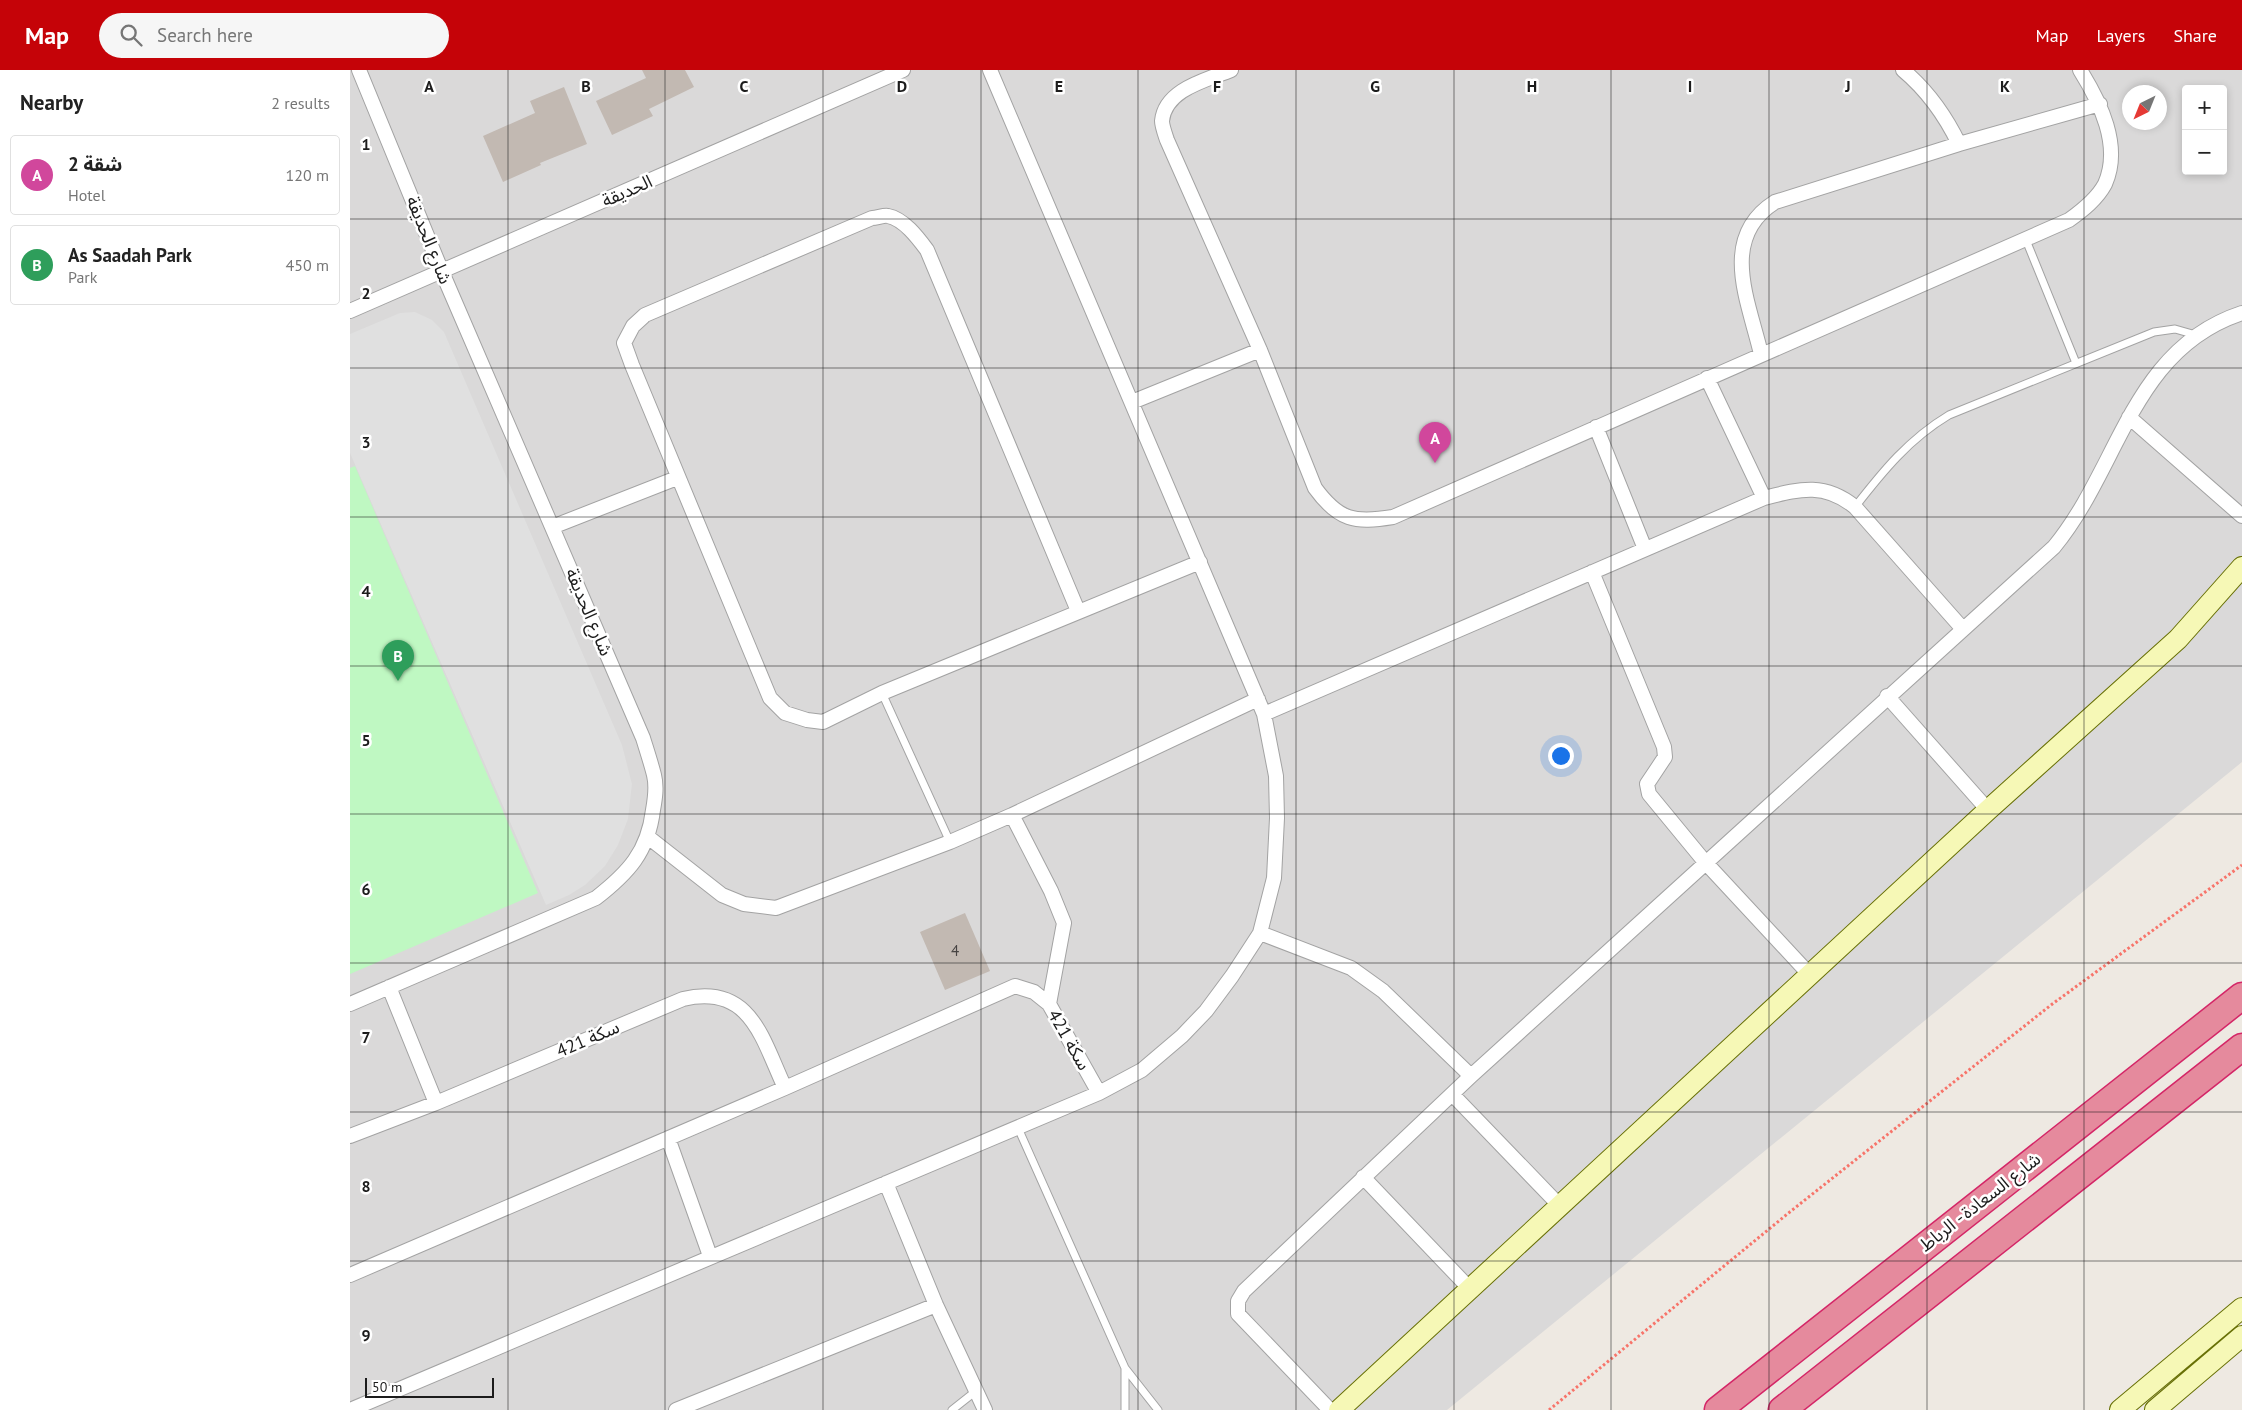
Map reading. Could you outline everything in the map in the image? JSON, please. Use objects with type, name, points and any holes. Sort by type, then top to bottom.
[{"type":"highway","name":"شارع السعادة - الرباط","points":[[1718,1410],[2242,996]]},
{"type":"highway","points":[[1782,1410],[2242,1047]]},
{"type":"street","name":"شارع الحديقة","points":[[350,1004],[596,898],[618,881],[644,848],[648,838],[656,793],[654,777],[643,738],[442,272],[359,70]]},
{"type":"street","name":"الحديقة","points":[[350,311],[903,70]]},
{"type":"street","points":[[350,1410],[710,1256],[1099,1094],[1142,1070],[1182,1036],[1206,1011],[1260,934],[1274,878],[1277,818],[1276,776],[1264,714],[990,70]]},
{"type":"street","points":[[1231,70],[1175,95],[1165,110],[1162,122],[1167,140],[1260,350],[1316,488],[1327,504],[1343,515],[1364,521],[1393,517],[2069,220],[2089,205],[2104,185],[2111,164],[2110,137],[2100,104],[2080,70]]},
{"type":"street","points":[[1903,70],[1928,94],[1940,110],[1959,144]]},
{"type":"street","points":[[1761,354],[1740,259],[1748,230],[1759,214],[1775,202],[1959,144],[2100,104]]},
{"type":"street","points":[[1078,611],[927,250],[917,236],[888,216],[872,218],[645,315],[633,326],[624,343],[677,478],[770,698],[785,713],[807,720],[824,722],[882,693],[1200,562]]},
{"type":"street","points":[[1330,1410],[1238,1314],[1238,1301],[1244,1291],[1471,1076],[1887,696],[2029,570],[2064,535],[2129,417],[2170,358],[2196,335],[2219,322],[2242,313]]},
{"type":"street","points":[[1132,402],[1260,350]]},
{"type":"street","points":[[1706,378],[1764,498]]},
{"type":"street","points":[[2129,417],[2242,516]]},
{"type":"street","points":[[1596,427],[1645,549]]},
{"type":"street","points":[[552,527],[677,478]]},
{"type":"street","points":[[1264,714],[1764,498],[1799,489],[1820,490],[1841,496],[1855,507],[1962,628]]},
{"type":"street","points":[[1339,1410],[1988,810],[2178,639],[2242,567]]},
{"type":"street","points":[[1592,572],[1664,747],[1665,757],[1648,784],[1649,794],[1704,862],[1810,975]]},
{"type":"street","points":[[1887,696],[1988,810]]},
{"type":"street","points":[[648,838],[722,895],[744,904],[776,908],[950,842],[1012,815],[1258,699]]},
{"type":"street","points":[[1012,815],[1051,891],[1064,923],[1049,1004]]},
{"type":"street","points":[[1260,934],[1351,968],[1383,991],[1471,1076]]},
{"type":"street","name":"سكة 421","points":[[350,1275],[785,1088],[1015,986],[1034,992],[1049,1004],[1099,1094]]},
{"type":"street","points":[[390,987],[436,1103]]},
{"type":"street","name":"سكة 421","points":[[350,1136],[436,1103],[683,999],[704,994],[739,1006],[752,1018],[785,1088]]},
{"type":"street","points":[[1452,1094],[1560,1206]]},
{"type":"street","points":[[668,1138],[710,1256]]},
{"type":"street","points":[[1363,1177],[1470,1289]]},
{"type":"street","points":[[886,1182],[936,1305],[985,1410]]},
{"type":"street","points":[[676,1410],[936,1305]]},
{"type":"street","points":[[2120,1410],[2242,1308]]},
{"type":"street","points":[[2154,1410],[2242,1336]]},
{"type":"lane","points":[[2026,240],[2076,364]]},
{"type":"lane","points":[[1855,507],[1902,450],[1932,425],[1967,407],[2154,332],[2175,329],[2196,335]]},
{"type":"lane","points":[[882,693],[950,842]]},
{"type":"lane","points":[[1018,1128],[1125,1368],[1158,1410]]},
{"type":"lane","points":[[1125,1368],[1125,1410]]},
{"type":"lane","points":[[952,1410],[976,1391]]},
{"type":"path","points":[[1550,1410],[1791,1211],[2052,1005],[2242,865]]},
{"type":"shaded area","points":[[350,70],[2242,70],[2242,762],[1447,1410],[350,1410]]},
{"type":"shaded area","points":[[415,312],[432,320],[444,332],[622,745],[632,784],[628,819],[618,845],[605,866],[585,885],[569,895],[546,905],[350,453],[350,334],[400,313]]},
{"type":"green space","points":[[355,466],[538,893],[350,974],[350,468]]},
{"type":"building","points":[[642,70],[685,70],[694,87],[649,109],[653,116],[612,135],[596,101],[646,78]]},
{"type":"building","points":[[564,87],[587,144],[540,163],[541,165],[503,182],[483,136],[535,113],[530,101]]},
{"type":"building","points":[[965,913],[990,971],[945,990],[920,932]]},
{"type":"place","name":"شقة 2","points":[[1435,463]]},
{"type":"place","name":"As Saadah Park","points":[[398,681]]}]
